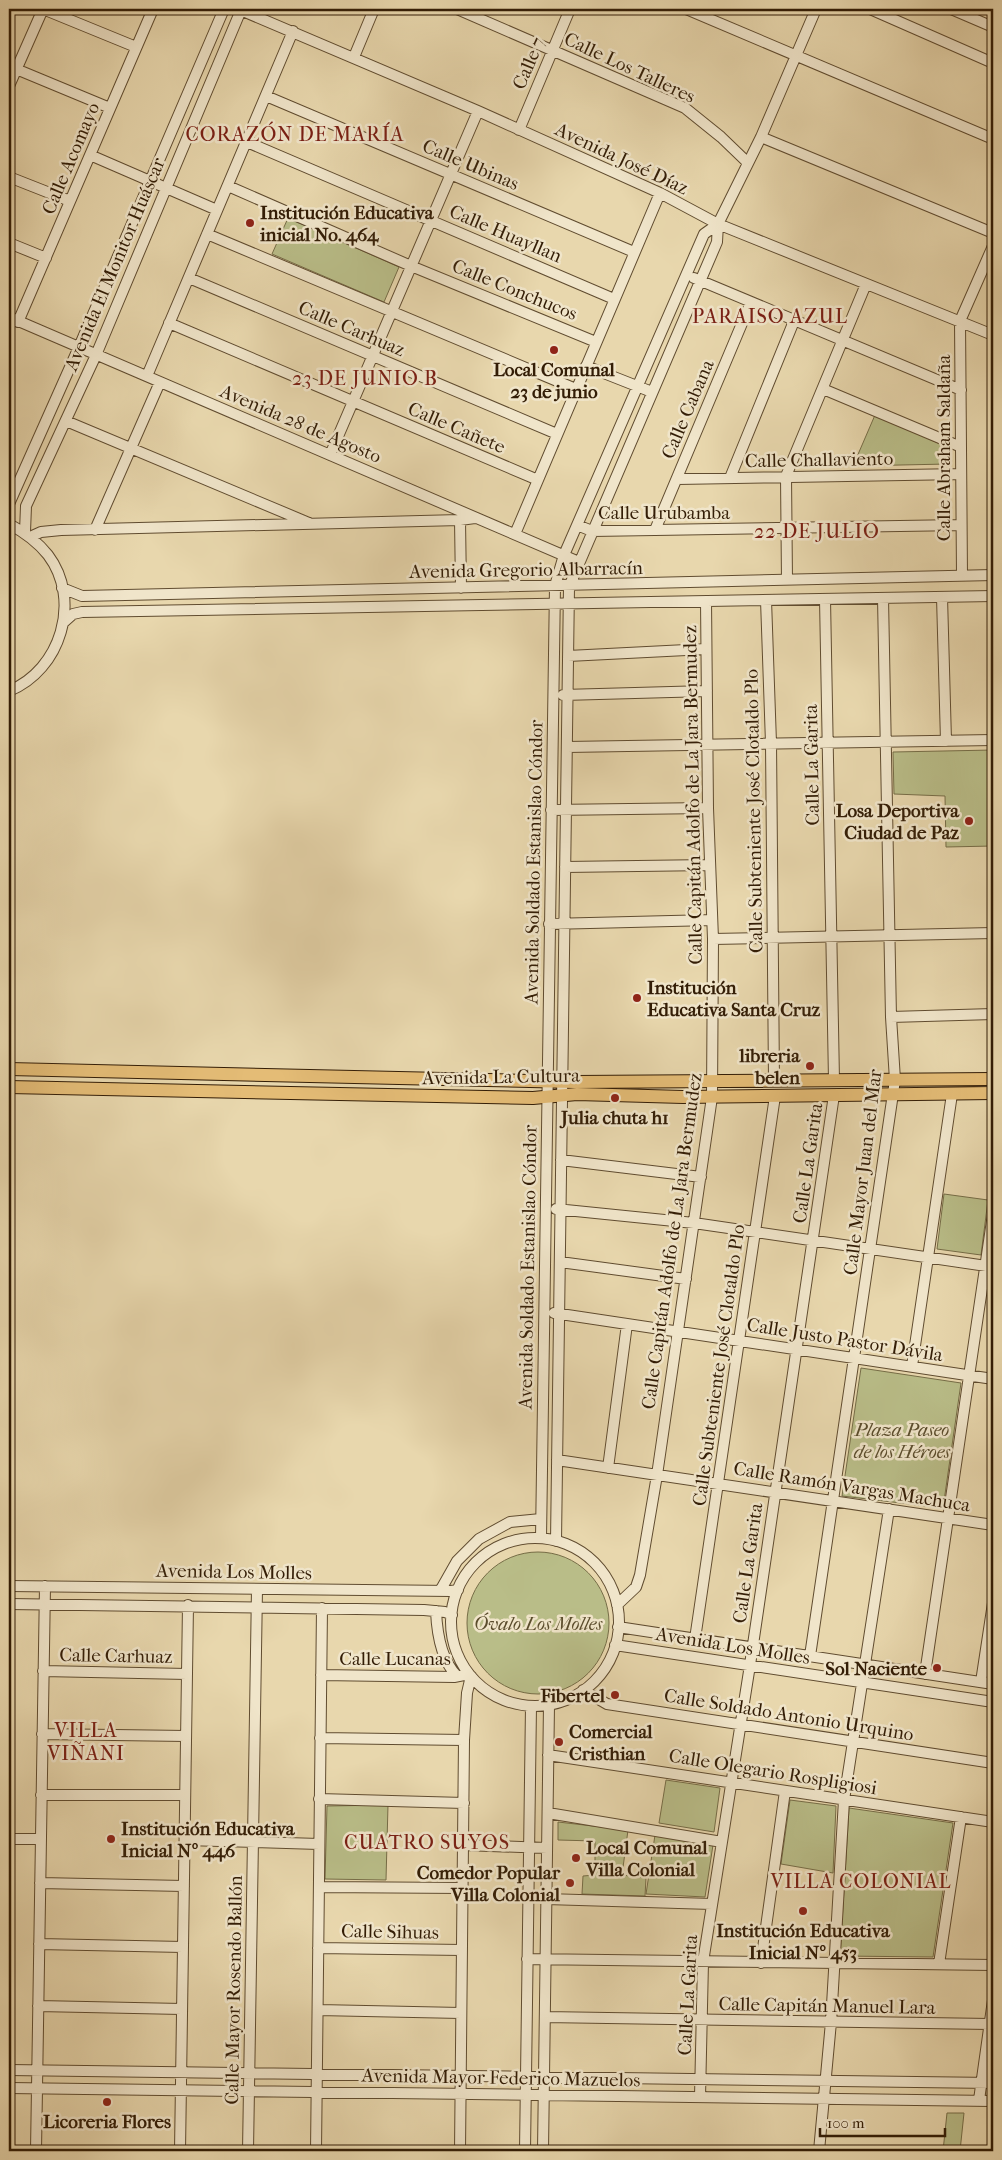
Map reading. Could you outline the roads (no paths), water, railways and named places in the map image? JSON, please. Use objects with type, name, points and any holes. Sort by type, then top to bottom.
[{"type":"main road","name":"Avenida La Cultura","points":[[9,1069],[562,1082],[993,1079]]},
{"type":"main road","points":[[261,1093],[262,1075]]},
{"type":"main road","name":"Avenida La Cultura","points":[[9,1088],[533,1098],[577,1094],[712,1097],[993,1093]]},
{"type":"street","points":[[9,86],[43,9],[136,47]]},
{"type":"street","name":"Calle Acomayo","points":[[14,320],[46,258],[153,9]]},
{"type":"street","name":"Avenida El Monitor Huáscar","points":[[9,504],[79,347],[224,9]]},
{"type":"street","name":"Avenida El Monitor Huáscar","points":[[27,535],[26,506],[96,355],[239,9]]},
{"type":"street","name":"Avenida José Díaz","points":[[239,9],[354,57],[660,192],[718,224],[993,335]]},
{"type":"street","points":[[354,57],[374,9]]},
{"type":"street","name":"Calle Los Talleres","points":[[458,9],[685,108],[721,136],[748,163]]},
{"type":"street","name":"Calle 7","points":[[519,130],[570,9]]},
{"type":"street","points":[[686,9],[993,140]]},
{"type":"street","name":"Avenida Soldado Estanislao Cóndor","points":[[556,1541],[569,586],[717,242],[718,224],[761,137],[816,9]]},
{"type":"street","points":[[870,9],[993,63]]},
{"type":"street","points":[[951,9],[993,27]]},
{"type":"street","points":[[147,376],[293,31]]},
{"type":"street","points":[[16,69],[110,108]]},
{"type":"street","name":"Calle Ubinas","points":[[266,96],[634,252]]},
{"type":"street","points":[[330,455],[478,111]]},
{"type":"street","points":[[761,137],[993,233]]},
{"type":"street","name":"Calle Huayllan","points":[[247,142],[614,299]]},
{"type":"street","points":[[90,155],[218,210]]},
{"type":"street","points":[[9,176],[70,201]]},
{"type":"street","name":"Calle Conchucos","points":[[228,186],[411,266],[596,342]]},
{"type":"street","points":[[515,534],[660,192]]},
{"type":"street","name":"Avenida Soldado Estanislao Cóndor","points":[[541,1538],[555,586],[564,555],[704,234],[718,224]]},
{"type":"street","points":[[207,234],[576,389]]},
{"type":"street","points":[[9,243],[46,258]]},
{"type":"street","points":[[960,321],[993,246]]},
{"type":"street","points":[[686,274],[960,390]]},
{"type":"street","name":"Calle Carhuaz","points":[[188,278],[557,434]]},
{"type":"street","points":[[787,580],[786,476],[866,284]]},
{"type":"street","name":"Calle Cabana","points":[[655,530],[751,302]]},
{"type":"street","name":"Avenida 28 de Agosto","points":[[14,320],[579,562]]},
{"type":"street","points":[[730,478],[794,320]]},
{"type":"street","name":"Calle Abraham Saldaña","points":[[960,321],[962,576]]},
{"type":"street","name":"Calle Cañete","points":[[170,323],[538,480]]},
{"type":"street","points":[[586,366],[652,392]]},
{"type":"street","points":[[96,530],[160,382]]},
{"type":"street","points":[[823,389],[961,447]]},
{"type":"street","points":[[66,421],[312,524]]},
{"type":"street","name":"Calle Challaviento","points":[[677,478],[961,474]]},
{"type":"street","points":[[27,535],[41,532],[476,518]]},
{"type":"street","points":[[460,520],[461,588]]},
{"type":"street","points":[[9,524],[27,535],[49,556],[57,571],[65,605],[64,622],[52,654],[42,668],[30,679],[9,691]]},
{"type":"street","name":"Calle Urubamba","points":[[577,525],[592,531],[961,525]]},
{"type":"street","name":"Avenida Gregorio Albarracín","points":[[62,588],[82,596],[993,575]]},
{"type":"street","name":"Avenida Gregorio Albarracín","points":[[64,622],[73,614],[82,612],[993,596]]},
{"type":"street","points":[[942,597],[946,741]]},
{"type":"street","name":"Calle Mayor Juan del Mar","points":[[810,1656],[895,1080],[891,1016],[883,598]]},
{"type":"street","name":"Calle La Garita","points":[[826,599],[834,1080]]},
{"type":"street","name":"Calle Subteniente José Clotaldo Plo","points":[[766,600],[771,743],[774,1081]]},
{"type":"street","name":"Calle Capitán Adolfo de La Jara Bermudez","points":[[617,1605],[636,1587],[640,1575],[657,1475],[712,1097],[713,939],[708,808],[706,601]]},
{"type":"street","points":[[568,656],[706,649]]},
{"type":"street","points":[[553,695],[707,691]]},
{"type":"street","points":[[567,747],[993,740]]},
{"type":"street","points":[[551,810],[708,808]]},
{"type":"street","points":[[565,867],[710,865]]},
{"type":"street","points":[[550,924],[712,920]]},
{"type":"street","points":[[713,939],[993,933]]},
{"type":"street","points":[[891,1016],[993,1014]]},
{"type":"street","points":[[912,1366],[952,1094]]},
{"type":"street","name":"Calle La Garita","points":[[700,2097],[703,1962],[750,1665],[834,1095]]},
{"type":"street","name":"Calle Subteniente José Clotaldo Plo","points":[[695,1639],[775,1096]]},
{"type":"street","points":[[561,1160],[701,1177]]},
{"type":"street","points":[[546,1209],[694,1222],[989,1267]]},
{"type":"street","points":[[925,1674],[969,1375],[989,1267],[993,1214]]},
{"type":"street","points":[[560,1262],[686,1279]]},
{"type":"street","name":"Calle Justo Pastor Dávila","points":[[544,1312],[993,1379]]},
{"type":"street","points":[[608,1468],[627,1324]]},
{"type":"street","name":"Calle Ramón Vargas Machuca","points":[[557,1460],[993,1525]]},
{"type":"street","points":[[819,2151],[824,2080],[831,2022],[844,1800],[889,1510]]},
{"type":"street","points":[[440,1591],[457,1560],[473,1544],[510,1522],[541,1519]]},
{"type":"street","points":[[541,1538],[556,1541],[577,1549],[595,1564],[609,1583],[617,1605],[618,1627],[615,1645],[601,1673],[583,1690],[567,1700],[549,1705],[531,1706],[511,1702],[492,1694],[470,1675],[455,1646],[452,1615],[458,1590],[469,1570],[485,1555],[502,1545],[521,1539],[541,1538]]},
{"type":"street","points":[[473,1544],[485,1555]]},
{"type":"street","name":"Avenida Los Molles","points":[[9,1586],[458,1590]]},
{"type":"street","points":[[36,2151],[45,1586]]},
{"type":"street","name":"Calle Mayor Rosendo Ballón","points":[[248,2151],[257,1589]]},
{"type":"street","points":[[982,1682],[993,1603]]},
{"type":"street","name":"Avenida Los Molles","points":[[9,1604],[256,1606],[436,1611],[452,1615]]},
{"type":"street","points":[[180,2151],[188,1605]]},
{"type":"street","points":[[316,2151],[322,1608]]},
{"type":"street","points":[[436,1611],[437,1630],[442,1652],[452,1671],[457,1676]]},
{"type":"street","name":"Avenida Los Molles","points":[[618,1627],[993,1684]]},
{"type":"street","name":"Avenida Los Molles","points":[[615,1645],[993,1702]]},
{"type":"street","name":"Calle Carhuaz","points":[[43,1671],[187,1674]]},
{"type":"street","name":"Calle Lucanas","points":[[321,1675],[470,1675]]},
{"type":"street","points":[[460,2151],[464,1740],[466,1693],[470,1675]]},
{"type":"street","name":"Calle Soldado Antonio Urquino","points":[[583,1690],[606,1704],[993,1764]]},
{"type":"street","points":[[543,2151],[549,1705]]},
{"type":"street","points":[[525,2151],[531,1706]]},
{"type":"street","points":[[42,1734],[186,1736]]},
{"type":"street","points":[[320,1738],[464,1740]]},
{"type":"street","name":"Calle Olegario Rospligiosi","points":[[548,1755],[993,1822]]},
{"type":"street","points":[[761,1963],[785,1791]]},
{"type":"street","points":[[41,1795],[185,1795]]},
{"type":"street","points":[[320,1799],[464,1803]]},
{"type":"street","points":[[548,1813],[722,1842]]},
{"type":"street","points":[[939,1964],[961,1817]]},
{"type":"street","points":[[9,1839],[41,1839]]},
{"type":"street","points":[[185,1840],[319,1844]]},
{"type":"street","points":[[463,1845],[547,1848]]},
{"type":"street","points":[[40,1883],[184,1886]]},
{"type":"street","points":[[319,1887],[463,1888]]},
{"type":"street","points":[[546,1899],[712,1904]]},
{"type":"street","points":[[39,1944],[183,1947]]},
{"type":"street","name":"Calle Sihuas","points":[[318,1948],[462,1950]]},
{"type":"street","points":[[527,1959],[993,1965]]},
{"type":"street","points":[[979,2100],[993,2000]]},
{"type":"street","points":[[38,2006],[182,2009]]},
{"type":"street","points":[[318,2010],[461,2013]]},
{"type":"street","name":"Calle Capitán Manuel Lara","points":[[545,2017],[702,2021],[990,2024]]},
{"type":"street","name":"Avenida Mayor Federico Mazuelos","points":[[9,2070],[993,2083]]},
{"type":"street","name":"Avenida Mayor Federico Mazuelos","points":[[9,2088],[993,2100]]},
{"type":"place","name":"Institución Educativa inicial No. 464","points":[[250,223]]},
{"type":"place","name":"Local Comunal 23 de junio","points":[[554,350]]},
{"type":"place","name":"Losa Deportiva Ciudad de Paz","points":[[969,821]]},
{"type":"place","name":"Institución Educativa Santa Cruz","points":[[637,998]]},
{"type":"place","name":"libreria belen","points":[[810,1066]]},
{"type":"place","name":"Julia chuta h1","points":[[615,1098]]},
{"type":"place","name":"Sol Naciente","points":[[937,1668]]},
{"type":"place","name":"Fibertel","points":[[615,1695]]},
{"type":"place","name":"Comercial Cristhian","points":[[559,1742]]},
{"type":"place","name":"Institución Educativa Inicial Nº 446","points":[[111,1839]]},
{"type":"place","name":"Local Comunal Villa Colonial","points":[[576,1858]]},
{"type":"place","name":"Comedor Popular Villa Colonial","points":[[570,1883]]},
{"type":"place","name":"Institución Educativa Inicial Nº 453","points":[[803,1911]]},
{"type":"place","name":"Licoreria Flores","points":[[107,2102]]},
{"type":"district","name":"CORAZÓN DE MARÍA","points":[[295,134]]},
{"type":"district","name":"PARAISO AZUL","points":[[770,316]]},
{"type":"district","name":"23 DE JUNIO B","points":[[365,378]]},
{"type":"district","name":"22 DE JULIO","points":[[817,531]]},
{"type":"district","name":"VILLA VIÑANI","points":[[86,1742]]},
{"type":"district","name":"CUATRO SUYOS","points":[[427,1842]]},
{"type":"district","name":"VILLA COLONIAL","points":[[861,1881]]},
{"type":"park label","name":"Plaza Paseo de los Héroes","points":[[902,1440]]},
{"type":"park label","name":"Óvalo Los Molles","points":[[538,1623]]}]
